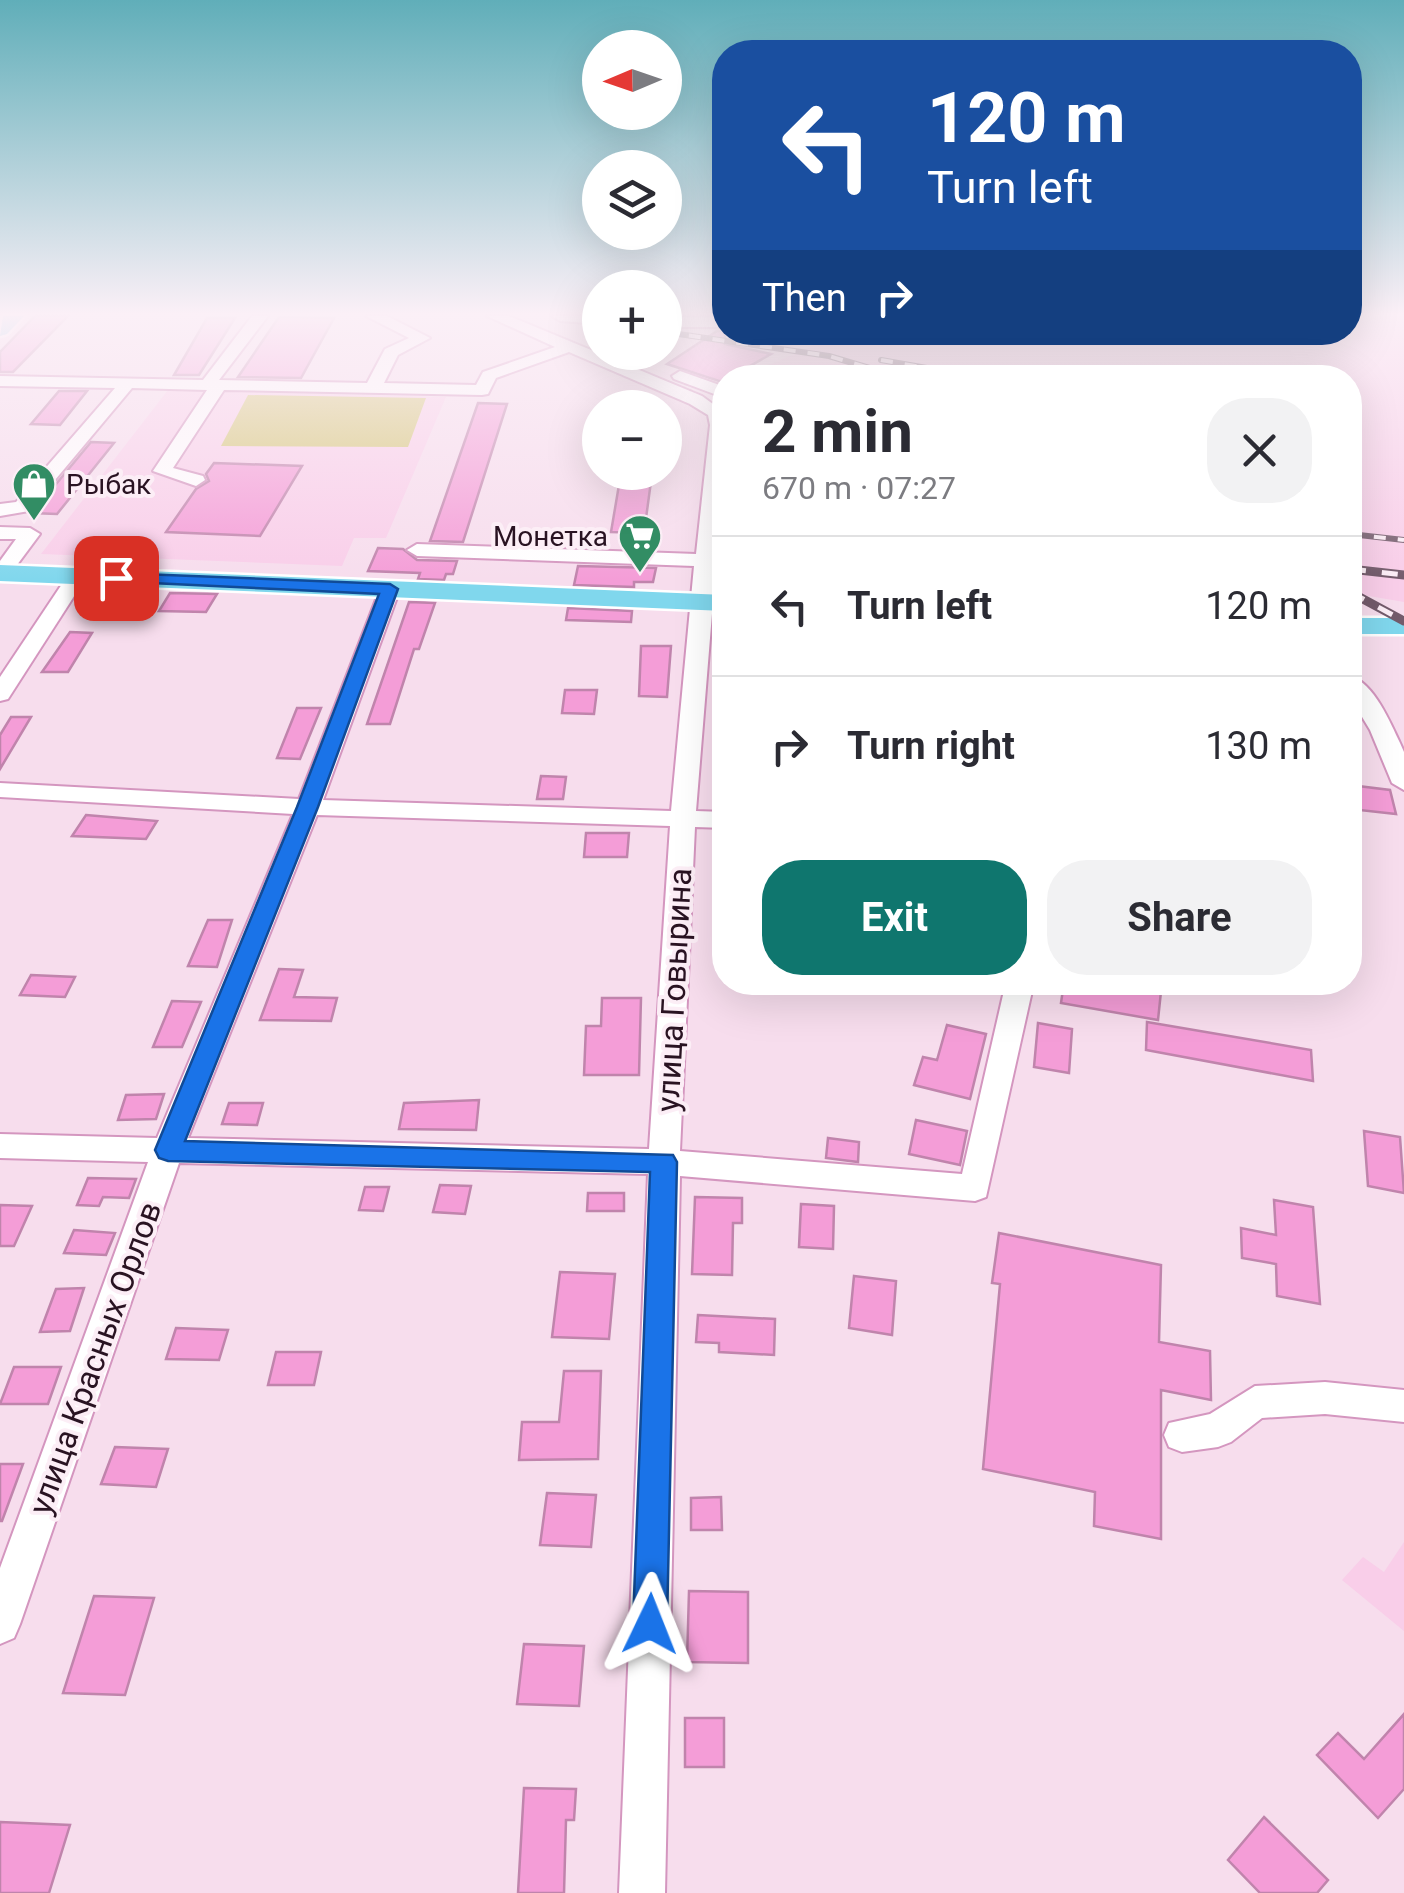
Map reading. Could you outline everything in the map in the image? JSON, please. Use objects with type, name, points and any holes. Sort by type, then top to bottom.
[{"type":"main road","points":[[0,573],[711,603]]},
{"type":"main road","points":[[1362,626],[1404,626]]},
{"type":"street","points":[[0,510],[22,508],[110,404]]},
{"type":"street","points":[[196,480],[162,470],[201,404]]},
{"type":"street","name":"улица Говырина","points":[[642,1893],[664,1162],[684,818],[711,603],[702,560],[712,475]]},
{"type":"street","points":[[0,533],[30,534],[0,573]]},
{"type":"street","points":[[417,550],[702,560]]},
{"type":"street","points":[[0,694],[77,576]]},
{"type":"street","name":"улица Красных Орлов","points":[[0,1624],[168,1150],[308,807],[390,589]]},
{"type":"street","points":[[1362,696],[1392,748],[1404,784]]},
{"type":"street","points":[[0,790],[308,807],[712,819]]},
{"type":"street","points":[[0,1146],[664,1162],[975,1188],[1017,995]]},
{"type":"street","points":[[1182,1436],[1218,1430],[1255,1402],[1324,1398],[1404,1406]]},
{"type":"shaded area","points":[[157,404],[443,404],[386,538],[354,538],[342,566],[41,554]]},
{"type":"shaded area","points":[[243,404],[424,404],[408,447],[221,446]]},
{"type":"shaded area","points":[[1362,404],[1404,404],[1404,602],[1363,595]]},
{"type":"shaded area","points":[[1404,1542],[1404,1631],[1342,1580],[1363,1557],[1384,1572]]},
{"type":"building","points":[[48,404],[76,404],[60,425],[31,424]]},
{"type":"building","points":[[478,404],[507,404],[463,542],[430,541]]},
{"type":"building","points":[[91,442],[114,443],[57,514],[32,513]]},
{"type":"building","points":[[214,463],[302,466],[260,536],[166,532],[196,489],[209,481],[206,474]]},
{"type":"building","points":[[618,490],[650,490],[644,533],[611,532]]},
{"type":"building","points":[[378,548],[403,549],[417,560],[457,561],[453,574],[446,574],[444,580],[418,579],[420,573],[368,571]]},
{"type":"building","points":[[578,566],[656,568],[653,582],[634,582],[634,587],[574,585]]},
{"type":"building","points":[[170,593],[217,594],[206,612],[159,611]]},
{"type":"building","points":[[409,602],[435,603],[419,649],[414,649],[390,724],[367,724]]},
{"type":"building","points":[[568,608],[632,611],[631,622],[566,620]]},
{"type":"building","points":[[70,632],[92,633],[68,672],[42,672]]},
{"type":"building","points":[[641,646],[671,646],[667,697],[639,696]]},
{"type":"building","points":[[565,690],[597,690],[594,714],[562,713]]},
{"type":"building","points":[[297,708],[321,708],[300,759],[277,758]]},
{"type":"building","points":[[11,717],[31,717],[0,769],[0,735]]},
{"type":"building","points":[[541,776],[566,777],[563,799],[537,799]]},
{"type":"building","points":[[1362,786],[1390,790],[1396,814],[1362,810]]},
{"type":"building","points":[[86,815],[157,821],[146,839],[72,836]]},
{"type":"building","points":[[586,833],[629,833],[627,857],[584,857]]},
{"type":"building","points":[[208,920],[232,920],[217,967],[188,966]]},
{"type":"building","points":[[279,969],[303,970],[294,997],[337,998],[331,1021],[260,1020]]},
{"type":"building","points":[[31,975],[75,977],[65,997],[20,995]]},
{"type":"building","points":[[1062,995],[1161,995],[1158,1020],[1061,1003]]},
{"type":"building","points":[[602,998],[641,998],[639,1075],[584,1075],[586,1026],[601,1026]]},
{"type":"building","points":[[172,1001],[201,1002],[182,1047],[153,1047]]},
{"type":"building","points":[[1147,1022],[1311,1050],[1313,1081],[1146,1050]]},
{"type":"building","points":[[1038,1023],[1072,1029],[1069,1073],[1034,1067]]},
{"type":"building","points":[[947,1025],[986,1034],[970,1099],[914,1085],[923,1057],[937,1060]]},
{"type":"building","points":[[164,1094],[156,1119],[118,1120],[126,1095]]},
{"type":"building","points":[[479,1100],[476,1130],[399,1129],[404,1103]]},
{"type":"building","points":[[229,1103],[263,1103],[257,1125],[222,1124]]},
{"type":"building","points":[[916,1120],[967,1131],[960,1165],[909,1154]]},
{"type":"building","points":[[1364,1131],[1400,1137],[1404,1193],[1368,1186]]},
{"type":"building","points":[[828,1138],[859,1142],[858,1162],[826,1158]]},
{"type":"building","points":[[88,1178],[136,1179],[129,1198],[103,1197],[99,1206],[77,1205]]},
{"type":"building","points":[[440,1185],[471,1186],[465,1214],[433,1212]]},
{"type":"building","points":[[365,1187],[389,1187],[383,1211],[359,1210]]},
{"type":"building","points":[[588,1193],[624,1193],[624,1211],[587,1211]]},
{"type":"building","points":[[695,1197],[742,1198],[742,1223],[733,1223],[732,1275],[692,1274]]},
{"type":"building","points":[[1274,1200],[1313,1207],[1320,1304],[1277,1296],[1276,1264],[1242,1258],[1241,1228],[1276,1235]]},
{"type":"building","points":[[801,1204],[834,1206],[833,1249],[799,1247]]},
{"type":"building","points":[[0,1205],[32,1206],[14,1246],[0,1246]]},
{"type":"building","points":[[74,1230],[115,1233],[106,1255],[64,1253]]},
{"type":"building","points":[[999,1233],[1161,1265],[1159,1342],[1210,1351],[1211,1400],[1161,1390],[1161,1539],[1094,1526],[1095,1492],[983,1469],[1000,1284],[992,1283]]},
{"type":"building","points":[[560,1272],[615,1274],[609,1339],[552,1337]]},
{"type":"building","points":[[854,1276],[896,1281],[892,1335],[849,1328]]},
{"type":"building","points":[[84,1288],[70,1331],[40,1332],[56,1289]]},
{"type":"building","points":[[698,1315],[775,1319],[774,1355],[719,1352],[719,1343],[696,1342]]},
{"type":"building","points":[[176,1328],[228,1330],[219,1360],[166,1359]]},
{"type":"building","points":[[276,1352],[321,1352],[314,1385],[268,1385]]},
{"type":"building","points":[[14,1367],[61,1367],[48,1404],[0,1404]]},
{"type":"building","points":[[564,1371],[601,1371],[598,1459],[519,1460],[522,1422],[559,1422]]},
{"type":"building","points":[[115,1447],[168,1449],[156,1487],[101,1484]]},
{"type":"building","points":[[0,1464],[23,1464],[2,1521],[0,1521]]},
{"type":"building","points":[[547,1493],[596,1495],[591,1547],[540,1545]]},
{"type":"building","points":[[721,1497],[722,1530],[691,1530],[691,1498]]},
{"type":"building","points":[[689,1591],[748,1592],[748,1663],[687,1662]]},
{"type":"building","points":[[94,1596],[154,1598],[125,1695],[63,1693]]},
{"type":"building","points":[[524,1644],[584,1646],[579,1706],[517,1704]]},
{"type":"building","points":[[1404,1714],[1404,1789],[1378,1818],[1317,1755],[1338,1733],[1364,1759]]},
{"type":"building","points":[[685,1718],[724,1718],[724,1767],[685,1767]]},
{"type":"building","points":[[524,1788],[576,1789],[574,1820],[566,1820],[564,1893],[518,1893]]},
{"type":"building","points":[[1264,1817],[1328,1880],[1317,1893],[1260,1893],[1228,1860]]},
{"type":"building","points":[[0,1822],[70,1825],[49,1893],[0,1893]]},
{"type":"railway","points":[[1362,535],[1404,540]]},
{"type":"railway","points":[[1362,570],[1404,575]]},
{"type":"railway","points":[[1362,598],[1404,621]]},
{"type":"place","name":"Рыбак","points":[[34,522]]},
{"type":"place","name":"Монетка","points":[[640,574]]},
{"type":"route","points":[[116,578],[390,589],[308,807],[168,1150],[664,1162],[650,1624]]}]
